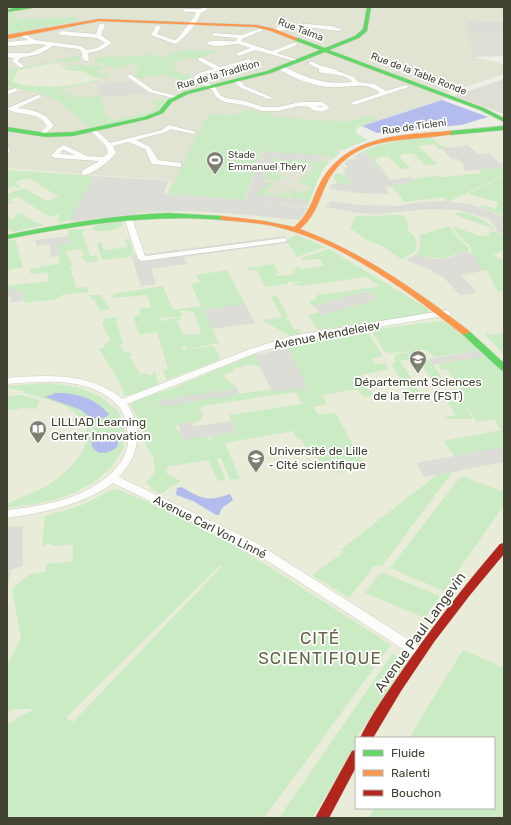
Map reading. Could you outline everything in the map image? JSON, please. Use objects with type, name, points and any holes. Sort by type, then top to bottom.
[{"type":"street","points":[[7,11],[23,7]]},
{"type":"street","points":[[7,11],[37,7]]},
{"type":"street","name":"Rue de la Tradition","points":[[7,129],[42,134],[73,134],[94,131],[156,115],[165,109],[170,101],[186,93],[280,67],[362,34],[365,29],[369,7]]},
{"type":"street","points":[[186,10],[205,9]]},
{"type":"street","points":[[158,27],[154,35],[175,42],[183,37],[190,24],[197,18],[198,12],[205,9]]},
{"type":"street","name":"Rue Talma","points":[[7,37],[94,20],[190,24],[244,24],[273,30],[325,50]]},
{"type":"street","points":[[98,36],[102,25]]},
{"type":"street","points":[[273,30],[294,26],[325,26],[339,29]]},
{"type":"street","points":[[209,43],[227,44],[261,30]]},
{"type":"street","points":[[61,33],[98,36],[109,44],[99,49],[85,52]]},
{"type":"street","points":[[22,34],[33,41]]},
{"type":"street","points":[[215,34],[233,34],[257,48],[274,52],[296,61]]},
{"type":"street","points":[[7,44],[19,44],[33,41],[79,47],[84,49],[84,56],[87,60]]},
{"type":"street","points":[[7,55],[17,57],[42,52],[52,44]]},
{"type":"street","points":[[274,52],[295,44]]},
{"type":"street","points":[[239,54],[257,48]]},
{"type":"street","name":"Rue de la Table Ronde","points":[[325,50],[482,108],[504,120]]},
{"type":"street","points":[[17,57],[18,59],[15,61],[21,66]]},
{"type":"street","points":[[200,58],[219,69]]},
{"type":"street","points":[[249,61],[196,77],[198,80],[215,90],[219,97],[224,100],[245,103],[262,109],[278,109],[300,104],[313,105]]},
{"type":"street","points":[[311,63],[323,70]]},
{"type":"street","points":[[280,67],[306,78],[331,86],[356,84],[374,87],[384,93]]},
{"type":"street","points":[[306,78],[323,70],[332,69],[332,72],[351,77],[356,84]]},
{"type":"street","points":[[130,76],[151,91],[177,97]]},
{"type":"street","points":[[236,80],[243,87],[270,98]]},
{"type":"street","points":[[354,103],[406,86]]},
{"type":"street","points":[[7,93],[15,90]]},
{"type":"street","points":[[8,111],[40,96]]},
{"type":"street","points":[[8,111],[44,118],[51,126],[42,134]]},
{"type":"street","points":[[109,145],[164,131],[170,127],[194,132]]},
{"type":"street","name":"Rue de Ticleni","points":[[295,230],[303,225],[315,211],[333,168],[344,157],[362,147],[384,140],[410,136],[504,128]]},
{"type":"street","points":[[85,173],[106,159],[112,153],[109,145],[94,131]]},
{"type":"street","points":[[129,140],[148,148],[155,162],[178,165]]},
{"type":"street","points":[[84,158],[106,159]]},
{"type":"street","name":"Rue de Ticleni","points":[[306,234],[313,225],[315,211]]},
{"type":"street","points":[[7,237],[74,224],[165,215],[219,217],[295,230],[342,251],[445,314],[478,336],[504,360]]},
{"type":"street","points":[[128,218],[142,259],[284,240]]},
{"type":"street","points":[[445,314],[480,344],[504,368]]},
{"type":"street","name":"Avenue Mendeleiev","points":[[121,403],[262,348],[294,338],[445,314]]},
{"type":"street","points":[[7,381],[44,379],[73,381],[102,391],[121,403],[126,411],[133,433],[133,446],[124,465],[112,478],[74,499],[53,506],[7,514]]},
{"type":"street","name":"Avenue Carl Von Linné","points":[[112,478],[253,546],[420,653]]},
{"type":"street","name":"Avenue Paul Langevin","points":[[367,737],[420,653],[469,587],[504,547]]},
{"type":"street","points":[[322,818],[355,757]]},
{"type":"shaded area","points":[[7,7],[504,7],[504,22],[466,21],[473,57],[504,64],[504,74],[447,93],[444,99],[358,127],[355,133],[368,140],[342,150],[328,163],[321,172],[306,207],[166,194],[172,181],[7,168]]},
{"type":"shaded area","points":[[466,21],[504,22],[504,56],[473,57]]},
{"type":"shaded area","points":[[467,21],[504,22],[504,32],[469,32]]},
{"type":"shaded area","points":[[57,63],[67,70],[84,71],[97,80],[64,87],[31,87],[12,82],[18,70]]},
{"type":"shaded area","points":[[504,79],[504,114],[454,96]]},
{"type":"shaded area","points":[[130,81],[148,93],[101,97],[97,84]]},
{"type":"shaded area","name":"Université de Lille ‐ Cité scientifique","points":[[504,128],[504,818],[7,818],[7,168],[173,181],[166,194],[315,208],[329,175],[344,157],[384,140]]},
{"type":"shaded area","points":[[468,145],[479,155],[489,153],[504,167],[465,171],[462,167],[465,166],[456,158],[452,159],[442,149]]},
{"type":"shaded area","points":[[266,152],[279,153],[279,155],[281,153],[298,154],[298,156],[300,154],[322,156],[320,162],[276,159],[277,157],[271,158],[274,159],[272,168],[267,168],[262,182],[267,183],[265,188],[261,188],[258,195],[262,197],[263,195],[285,198],[285,200],[286,198],[288,198],[288,200],[290,198],[306,200],[305,202],[309,202],[306,207],[287,205],[288,203],[284,203],[283,205],[269,203],[270,201],[265,203],[246,199],[250,188],[255,188],[250,187],[254,176],[258,176],[254,175],[258,165],[263,164],[259,163],[262,154],[266,154]]},
{"type":"shaded area","points":[[364,152],[391,180],[411,177],[414,180],[410,180],[412,182],[383,187],[386,187],[389,194],[358,193],[330,189],[332,184],[352,184],[344,175],[345,171],[343,169],[348,167],[344,163],[348,162],[347,160],[357,159],[354,156]]},
{"type":"shaded area","points":[[94,176],[169,181],[163,194],[243,200],[307,208],[300,220],[187,211],[150,212],[70,222]]},
{"type":"shaded area","points":[[331,201],[358,205],[396,206],[422,202],[446,201],[469,204],[491,211],[504,218],[504,233],[498,233],[494,225],[488,219],[459,210],[429,209],[379,214],[359,213],[325,207]]},
{"type":"shaded area","points":[[67,236],[69,244],[57,246],[60,256],[51,257],[49,244],[37,246],[35,240]]},
{"type":"shaded area","points":[[284,236],[288,243],[184,257],[187,264],[151,269],[156,284],[141,286],[131,256]]},
{"type":"shaded area","points":[[463,250],[475,256],[481,271],[460,276],[469,283],[476,293],[460,295],[444,278],[429,269],[406,260],[416,254],[431,259],[446,258],[454,256]]},
{"type":"shaded area","points":[[12,288],[13,291],[21,290],[23,301],[11,303],[10,296],[7,297],[7,289]]},
{"type":"shaded area","points":[[367,291],[377,299],[322,315],[314,306]]},
{"type":"shaded area","points":[[245,304],[255,323],[212,329],[204,310]]},
{"type":"shaded area","points":[[287,347],[308,387],[272,392],[255,356]]},
{"type":"shaded area","points":[[480,350],[485,356],[433,365],[429,359]]},
{"type":"shaded area","points":[[237,388],[239,394],[160,407],[158,401]]},
{"type":"shaded area","points":[[194,421],[190,427],[231,421],[235,432],[183,440],[178,424]]},
{"type":"shaded area","points":[[504,447],[504,462],[437,475],[424,477],[416,463]]},
{"type":"shaded area","points":[[23,526],[23,566],[11,570],[7,591],[7,527]]},
{"type":"green space","points":[[17,11],[13,19],[77,17],[77,21],[7,34],[7,14]]},
{"type":"green space","points":[[185,50],[217,51],[198,59],[187,58],[171,63],[181,74],[193,76],[188,77],[203,86],[194,86],[172,76],[164,75],[145,76],[143,79],[137,78],[133,75],[137,73],[131,69],[139,69],[137,64],[126,65],[118,69],[99,63],[93,58],[140,56],[148,54],[160,58]]},
{"type":"green space","points":[[78,56],[80,60],[70,63],[58,61],[18,70],[12,82],[34,86],[54,87],[97,80],[98,81],[59,90],[73,97],[103,97],[101,100],[106,115],[114,120],[150,112],[158,105],[153,105],[152,100],[166,99],[158,111],[147,116],[91,129],[58,100],[41,94],[7,86],[7,71]]},
{"type":"green space","points":[[69,64],[86,66],[96,65],[107,69],[98,70],[100,74],[111,73],[104,79],[99,76],[92,77],[84,71],[67,70],[62,66],[69,68],[74,66]]},
{"type":"green space","name":"Stade Emmanuel Théry","points":[[250,109],[263,113],[273,113],[270,117],[347,122],[366,116],[376,120],[358,127],[355,133],[368,140],[342,150],[337,149],[336,151],[340,152],[334,158],[329,158],[330,156],[262,151],[243,200],[169,194],[193,143],[209,114],[232,115]]},
{"type":"green space","points":[[431,136],[439,145],[450,148],[439,149],[434,144],[418,146],[437,164],[426,166],[414,154],[404,153],[399,156],[410,168],[401,169],[389,157],[380,157],[375,160],[385,172],[383,172],[365,152],[360,153],[386,144]]},
{"type":"green space","points":[[272,157],[277,157],[277,159],[320,162],[321,160],[329,162],[321,172],[309,202],[288,200],[291,190],[304,193],[312,187],[297,182],[316,167],[302,164],[293,170],[278,167],[271,173],[285,176],[280,180],[264,179],[267,168],[274,159],[270,159]]},
{"type":"green space","points":[[493,167],[504,168],[504,175],[450,201],[446,201],[442,197],[405,202],[392,187],[370,187],[337,183],[334,178],[335,174],[343,174],[352,184],[361,182],[370,186],[434,176],[446,177],[482,173],[478,169]]},
{"type":"green space","points":[[7,170],[94,176],[70,220],[58,223],[59,214],[50,217],[18,197],[10,200],[13,203],[7,204],[7,194],[23,188],[47,201],[59,197],[28,178],[14,182],[21,187],[17,188],[14,186],[7,188]]},
{"type":"green space","points":[[504,176],[504,217],[493,211],[480,207],[482,205],[496,209],[498,202],[467,194]]},
{"type":"green space","points":[[262,182],[276,183],[266,192],[280,196],[289,189],[286,200],[262,197],[258,195],[260,188],[265,188],[267,183]]},
{"type":"green space","points":[[457,212],[473,215],[487,222],[494,230],[489,231],[492,228],[460,217],[456,215]]},
{"type":"green space","points":[[21,213],[34,222],[45,225],[13,232],[7,228],[7,215],[14,220],[15,215]]},
{"type":"green space","points":[[402,215],[407,219],[408,231],[414,235],[416,240],[416,248],[415,251],[401,259],[381,245],[368,241],[350,228],[356,216]]},
{"type":"green space","points":[[121,221],[123,226],[116,229],[108,231],[92,230],[93,226]]},
{"type":"green space","points":[[449,226],[459,239],[469,248],[468,252],[463,250],[451,256],[440,258],[416,254],[420,248],[420,235]]},
{"type":"green space","points":[[452,226],[480,236],[489,235],[489,232],[504,234],[504,250],[493,255],[504,261],[504,291],[498,292],[486,270],[481,271],[475,256],[471,253],[471,247],[460,237]]},
{"type":"green space","points":[[68,230],[86,230],[82,232],[90,256],[96,255],[98,261],[86,263],[84,258],[82,259],[81,257],[84,256],[81,249],[66,251],[73,266],[70,267],[76,288],[87,287],[89,292],[62,295],[57,299],[24,303],[21,290],[13,291],[12,288],[7,289],[7,286],[49,281],[47,272],[31,274],[30,269],[60,263],[57,246],[69,244],[67,236]]},
{"type":"green space","points":[[297,235],[325,247],[297,257],[286,240]]},
{"type":"green space","points":[[15,239],[23,267],[7,271],[7,241]]},
{"type":"green space","points":[[125,239],[129,239],[135,256],[102,260],[97,243],[101,242],[104,250],[128,247]]},
{"type":"green space","points":[[329,249],[427,308],[429,312],[422,315],[318,330],[308,315],[319,312],[322,315],[377,299],[367,291],[313,306],[309,302],[316,298],[317,295],[376,287],[379,285],[367,277],[300,286],[292,284],[302,282],[287,282],[288,284],[266,287],[256,270],[249,271],[248,268],[274,264],[279,273],[276,273],[277,276],[295,274],[293,271],[297,270],[295,267],[299,267],[301,269],[324,266],[320,259],[301,260],[301,258]]},
{"type":"green space","points":[[227,270],[245,304],[203,310],[219,343],[187,349],[186,346],[182,347],[183,350],[214,346],[220,357],[219,360],[167,380],[163,370],[168,369],[157,332],[140,335],[133,316],[141,315],[139,309],[151,307],[147,295],[114,298],[112,294],[163,286],[173,310],[201,306],[191,284],[200,282],[196,275]],"holes":[[[180,310],[194,312],[201,332],[199,334],[183,335],[177,320],[182,319],[181,317],[166,321],[161,320],[160,318],[182,316]]]},
{"type":"green space","points":[[89,295],[100,295],[110,309],[101,311],[95,303],[98,302],[93,300]]},
{"type":"green space","points":[[277,296],[294,329],[300,329],[299,334],[290,336],[262,320],[282,317],[271,297]]},
{"type":"green space","points":[[117,317],[116,319],[123,344],[119,345],[125,352],[131,353],[132,355],[129,356],[140,374],[144,373],[151,375],[155,372],[159,384],[130,395],[124,395],[123,389],[114,374],[116,373],[112,370],[99,349],[104,348],[104,344],[111,341],[102,324],[104,319]]},
{"type":"green space","points":[[440,321],[445,322],[480,350],[435,357],[425,350],[418,350],[424,353],[446,383],[438,389],[417,358],[400,361],[424,398],[414,400],[392,365],[396,361],[394,358],[397,354],[417,351],[389,353],[384,351],[371,330]]},
{"type":"green space","points":[[366,330],[383,356],[371,359],[376,364],[385,363],[388,369],[362,375],[374,396],[363,397],[358,389],[322,395],[327,404],[314,407],[318,415],[336,414],[366,468],[336,473],[306,449],[302,439],[298,440],[293,431],[225,443],[240,479],[230,480],[221,458],[217,459],[225,479],[223,481],[217,480],[208,460],[166,467],[167,474],[181,481],[161,494],[151,489],[151,487],[145,483],[155,472],[153,457],[145,444],[142,426],[131,405],[135,400],[171,389],[254,354],[264,356],[263,368],[250,364],[234,369],[234,371],[225,374],[224,377],[237,388],[239,394],[301,385],[307,387],[287,347],[294,340]],"holes":[[[296,392],[302,404],[229,415],[235,432],[210,436],[212,442],[205,435],[192,435],[180,432],[174,426],[200,421],[203,414],[200,410],[202,406]]]},
{"type":"green space","points":[[489,333],[491,335],[504,333],[504,355],[485,334]]},
{"type":"green space","points":[[485,356],[490,357],[504,373],[504,447],[454,456],[443,441],[501,430],[494,419],[477,422],[456,394],[463,393],[447,369],[442,370],[438,364]]},
{"type":"green space","points":[[49,383],[77,387],[101,397],[118,411],[125,426],[123,449],[111,468],[93,483],[67,496],[40,503],[7,508],[7,504],[51,483],[71,466],[79,457],[84,447],[87,437],[85,426],[79,416],[63,405],[23,393],[24,391],[7,388],[7,386]]},
{"type":"green space","points":[[456,394],[473,419],[446,419],[445,417],[456,415],[443,396]]},
{"type":"green space","points":[[21,395],[40,400],[36,409],[22,408],[7,411],[7,396]]},
{"type":"green space","points":[[453,471],[382,566],[374,566],[349,598],[312,575],[344,552],[340,550],[437,475]]},
{"type":"green space","points":[[461,476],[504,492],[504,505],[444,591],[390,568]]},
{"type":"green space","points":[[117,489],[164,509],[238,547],[391,645],[264,818],[7,818],[7,724],[34,709],[14,709],[7,714],[7,665],[21,638],[12,589],[30,574],[46,572],[46,564],[73,561],[73,544],[54,546],[48,543],[42,547],[45,516],[77,507]],"holes":[[[220,565],[222,566],[73,722],[66,718]]]},
{"type":"green space","points":[[381,572],[440,596],[425,618],[365,593]]},
{"type":"green space","points":[[463,650],[504,668],[504,818],[369,818],[374,809],[495,809],[495,737],[411,737]]},
{"type":"green space","points":[[392,654],[409,660],[357,737],[355,737],[355,749],[312,818],[279,818]]},
{"type":"water","points":[[442,100],[488,117],[461,125],[377,133],[362,126]]},
{"type":"water","points":[[56,393],[78,395],[91,400],[109,414],[100,419],[92,419],[81,410],[45,397]]},
{"type":"water","points":[[101,434],[117,435],[119,437],[117,447],[105,453],[95,450],[91,442],[93,438]]},
{"type":"water","points":[[182,487],[200,497],[216,498],[230,494],[233,500],[222,508],[219,515],[216,515],[193,501],[176,495],[177,488]]},
{"type":"traffic: fast","points":[[7,11],[19,8],[37,7]]},
{"type":"traffic: fast","points":[[7,129],[46,135],[73,134],[146,118],[161,112],[170,101],[186,93],[269,72],[357,37],[365,30],[369,7]]},
{"type":"traffic: fast","points":[[296,39],[482,109],[504,120]]},
{"type":"traffic: fast","points":[[450,133],[504,128]]},
{"type":"traffic: fast","points":[[7,237],[87,222],[141,216],[168,215],[222,218]]},
{"type":"traffic: fast","points":[[465,332],[504,368]]},
{"type":"traffic: slow","points":[[7,37],[99,20],[256,26],[273,30],[296,39]]},
{"type":"traffic: slow","points":[[295,230],[311,213],[326,179],[336,165],[349,154],[364,146],[380,141],[450,133]]},
{"type":"traffic: slow","points":[[222,218],[248,220],[281,226],[312,236],[335,246],[404,287],[465,332]]},
{"type":"traffic: jam","points":[[367,737],[413,663],[430,639],[484,569],[504,547]]},
{"type":"traffic: jam","points":[[322,818],[355,757]]},
{"type":"place","name":"Stade Emmanuel Théry","points":[[215,175]]},
{"type":"place","name":"Département Sciences de la Terre (FST)","points":[[418,374]]},
{"type":"place","name":"LILLIAD Learning Center Innovation","points":[[38,444]]},
{"type":"place","name":"Université de Lille ‐ Cité scientifique","points":[[256,473]]},
{"type":"district","name":"CITÉ SCIENTIFIQUE","points":[[320,648]]}]
